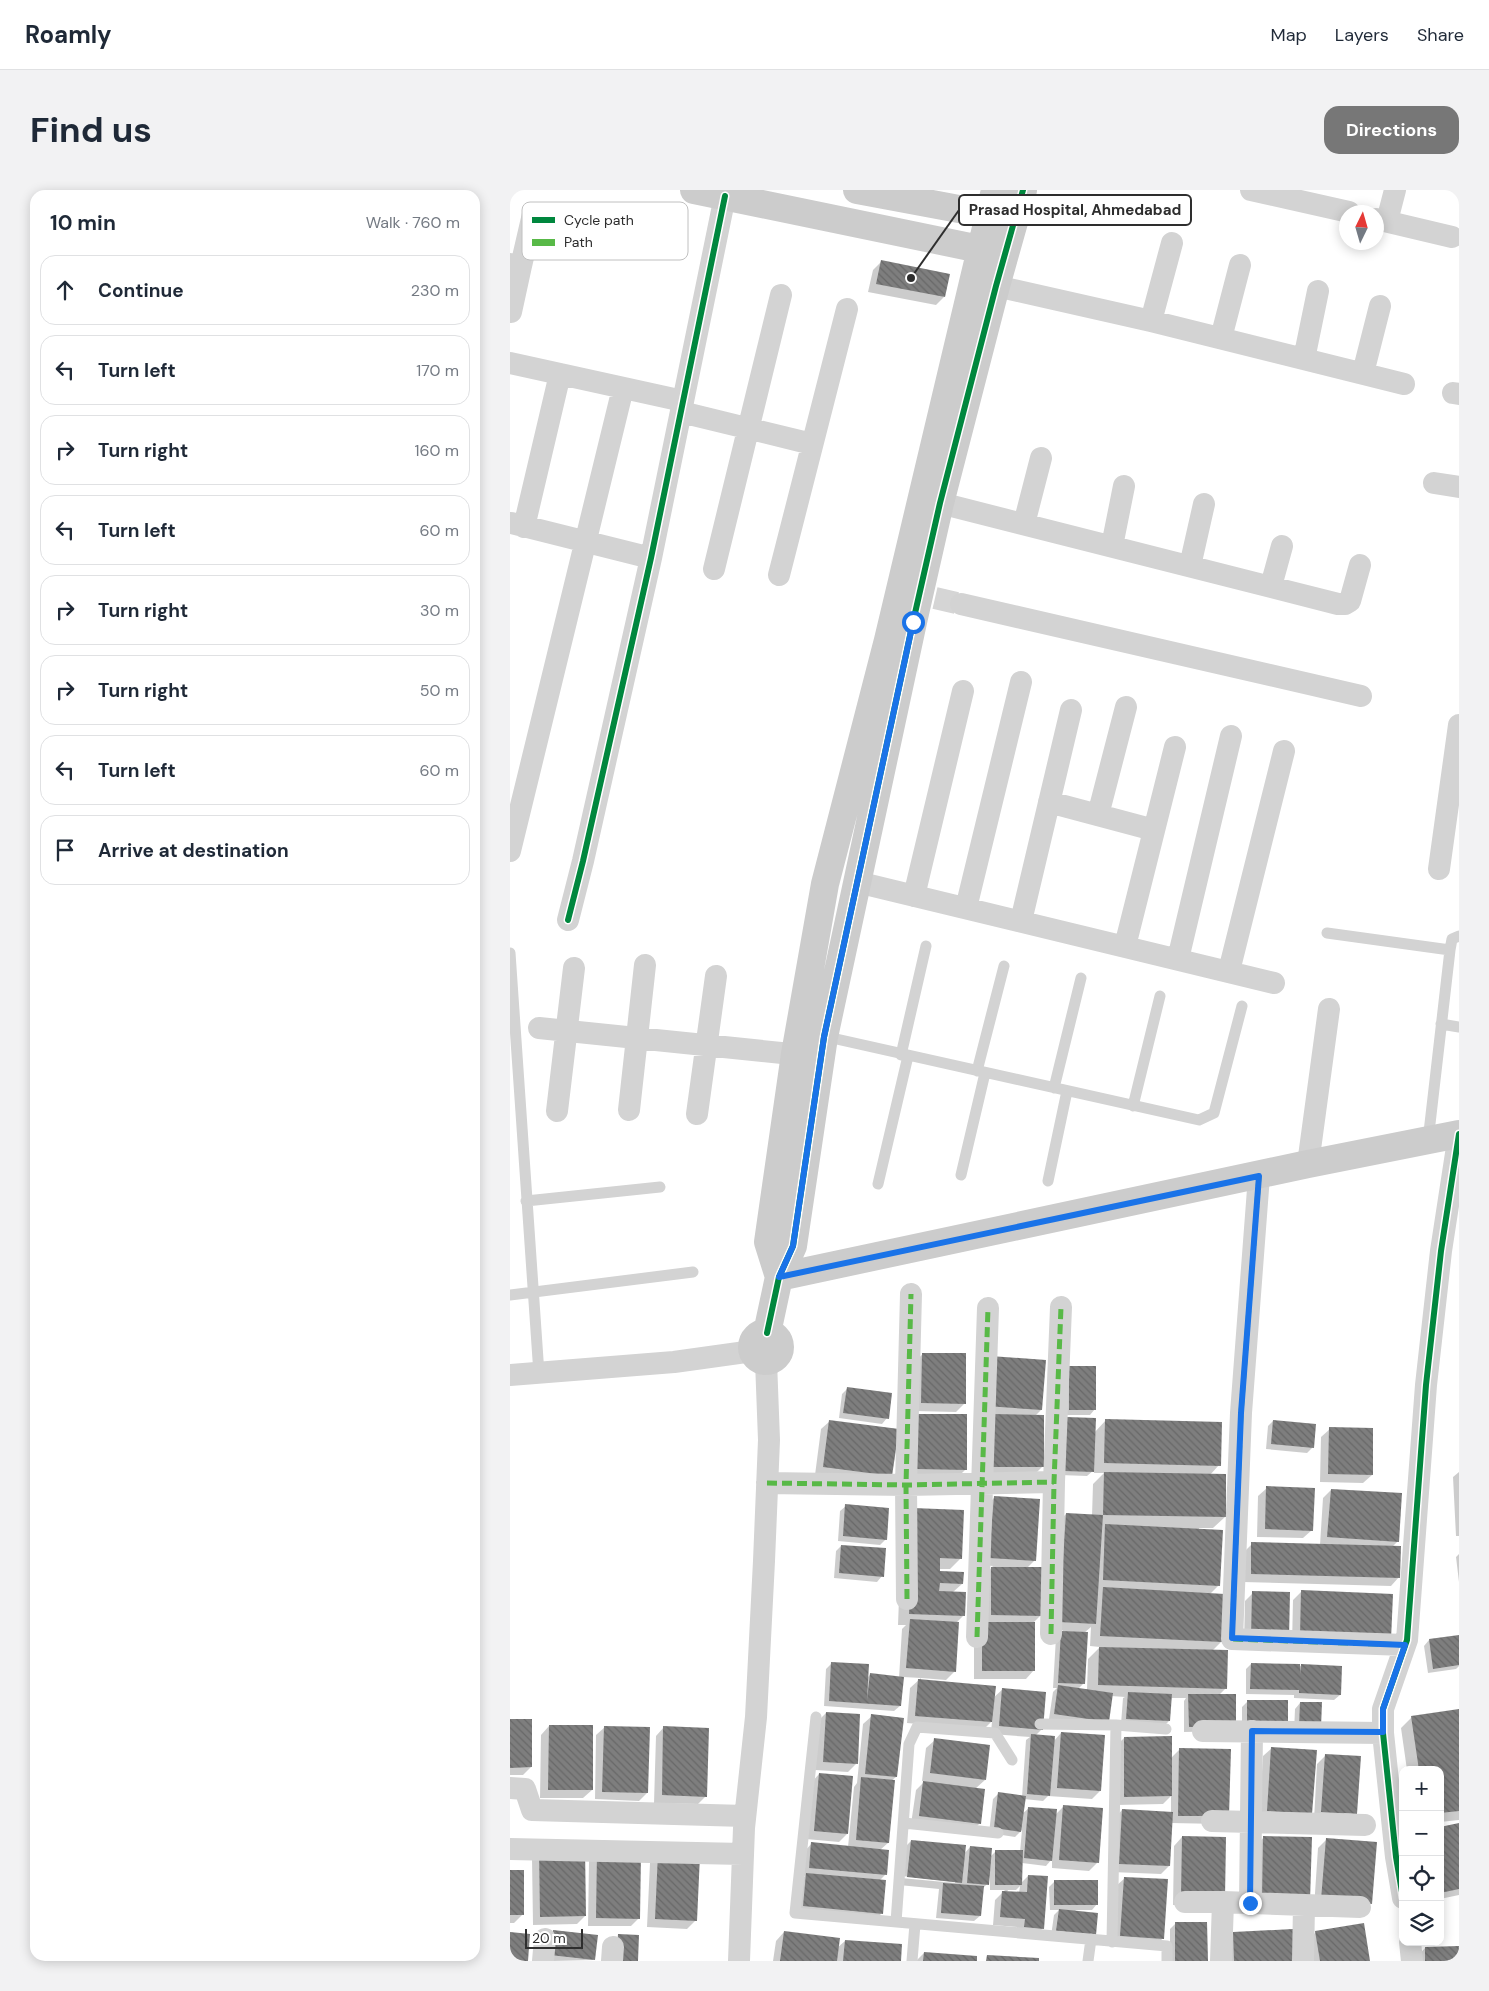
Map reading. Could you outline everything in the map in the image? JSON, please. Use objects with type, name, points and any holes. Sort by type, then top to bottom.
[{"type":"street","points":[[694,190],[993,252]]},
{"type":"street","points":[[857,190],[1000,208]]},
{"type":"street","points":[[810,1041],[857,882],[993,252],[1000,208],[1023,190]]},
{"type":"street","points":[[1251,190],[1339,210]]},
{"type":"street","points":[[1384,215],[1395,190]]},
{"type":"street","points":[[568,920],[651,558],[724,196]]},
{"type":"street","points":[[1384,220],[1452,237]]},
{"type":"street","points":[[1151,321],[1172,243]]},
{"type":"street","points":[[510,312],[515,265],[522,245]]},
{"type":"street","points":[[740,1961],[745,1816],[756,1717],[768,1483],[769,1440],[762,1348],[779,1277],[793,1246],[825,884],[918,594],[996,286],[993,252]]},
{"type":"street","points":[[1221,338],[1240,265]]},
{"type":"street","points":[[996,286],[1151,321],[1404,384]]},
{"type":"street","points":[[1304,358],[1318,291]]},
{"type":"street","points":[[714,569],[750,429],[781,295]]},
{"type":"street","points":[[1363,373],[1380,306]]},
{"type":"street","points":[[779,575],[847,309]]},
{"type":"street","points":[[510,363],[623,388],[750,429],[812,444]]},
{"type":"street","points":[[560,374],[517,525],[651,558]]},
{"type":"street","points":[[510,851],[623,388]]},
{"type":"street","points":[[1024,524],[1041,458]]},
{"type":"street","points":[[1434,483],[1459,486]]},
{"type":"street","points":[[1112,546],[1124,486]]},
{"type":"street","points":[[940,503],[1345,604],[1350,601],[1360,565]]},
{"type":"street","points":[[1190,566],[1204,504]]},
{"type":"street","points":[[1272,586],[1282,546]]},
{"type":"street","points":[[961,604],[1360,696]]},
{"type":"street","points":[[966,908],[1021,682]]},
{"type":"street","points":[[914,896],[963,690]]},
{"type":"street","points":[[1098,815],[1126,707]]},
{"type":"street","points":[[1021,921],[1071,710]]},
{"type":"street","points":[[1439,869],[1459,725]]},
{"type":"street","points":[[1178,959],[1231,736]]},
{"type":"street","points":[[1125,946],[1175,747]]},
{"type":"street","points":[[1229,971],[1284,752]]},
{"type":"street","points":[[1049,802],[1154,830]]},
{"type":"street","points":[[857,882],[1274,983]]},
{"type":"street","points":[[629,1110],[646,966]]},
{"type":"street","points":[[557,1111],[574,968]]},
{"type":"street","points":[[697,1114],[716,976]]},
{"type":"street","points":[[1308,1164],[1329,1009]]},
{"type":"street","points":[[539,1028],[705,1045],[810,1041]]},
{"type":"street","points":[[779,1277],[1308,1164],[1459,1134],[1441,1251],[1427,1375],[1407,1640],[1383,1709],[1383,1732],[1399,1875]]},
{"type":"street","points":[[1259,1176],[1241,1413],[1232,1638],[1405,1645]]},
{"type":"street","points":[[907,1599],[906,1486],[911,1294]]},
{"type":"street","points":[[1051,1634],[1054,1482],[1061,1307]]},
{"type":"street","points":[[977,1637],[988,1308]]},
{"type":"street","points":[[510,1375],[674,1362],[762,1348]]},
{"type":"street","points":[[768,1483],[906,1486],[1054,1482]]},
{"type":"street","points":[[1204,1731],[1383,1732]]},
{"type":"street","points":[[1250,1903],[1252,1731]]},
{"type":"street","points":[[510,1788],[525,1789],[532,1810],[745,1816]]},
{"type":"street","points":[[1212,1821],[1365,1825]]},
{"type":"street","points":[[510,1850],[743,1854]]},
{"type":"street","points":[[1185,1902],[1360,1907]]},
{"type":"street","points":[[1222,1961],[1224,1902]]},
{"type":"street","points":[[1303,1961],[1304,1905]]},
{"type":"street","points":[[1410,1946],[1412,1961]]},
{"type":"lane","points":[[1328,932],[1450,950]]},
{"type":"lane","points":[[1428,1140],[1450,950],[1452,939],[1459,936]]},
{"type":"lane","points":[[878,1184],[926,946]]},
{"type":"lane","points":[[510,953],[512,1030],[539,1374]]},
{"type":"lane","points":[[961,1175],[1004,966]]},
{"type":"lane","points":[[1054,1088],[1080,978]]},
{"type":"lane","points":[[1134,1106],[1160,996]]},
{"type":"lane","points":[[810,1041],[904,1055],[1199,1120],[1214,1113],[1242,1006]]},
{"type":"lane","points":[[1441,1024],[1459,1027]]},
{"type":"lane","points":[[1048,1181],[1067,1091]]},
{"type":"lane","points":[[526,1201],[660,1187]]},
{"type":"lane","points":[[510,1295],[693,1272]]},
{"type":"lane","points":[[816,1717],[795,1913],[1167,1946],[1167,1961]]},
{"type":"lane","points":[[1040,1724],[1166,1729]]},
{"type":"lane","points":[[1112,1942],[1116,1726]]},
{"type":"lane","points":[[896,1922],[910,1744],[917,1727],[995,1733],[1012,1760]]},
{"type":"lane","points":[[904,1823],[998,1833]]},
{"type":"lane","points":[[912,1961],[915,1924]]},
{"type":"lane","points":[[1088,1961],[1091,1939]]},
{"type":"building","points":[[881,260],[950,274],[945,297],[876,284]]},
{"type":"building","points":[[922,1353],[966,1353],[966,1404],[921,1403]]},
{"type":"building","points":[[990,1356],[1046,1360],[1042,1410],[986,1406]]},
{"type":"building","points":[[1069,1366],[1096,1366],[1096,1410],[1069,1410]]},
{"type":"building","points":[[847,1387],[892,1393],[889,1419],[843,1413]]},
{"type":"building","points":[[916,1414],[967,1414],[967,1470],[916,1469]]},
{"type":"building","points":[[992,1414],[1044,1415],[1044,1467],[991,1467]]},
{"type":"building","points":[[1066,1417],[1096,1418],[1094,1472],[1064,1471]]},
{"type":"building","points":[[1105,1419],[1222,1422],[1221,1466],[1104,1463]]},
{"type":"building","points":[[829,1420],[899,1429],[892,1476],[823,1467]]},
{"type":"building","points":[[1273,1420],[1316,1424],[1314,1448],[1271,1444]]},
{"type":"building","points":[[1329,1427],[1373,1428],[1373,1475],[1328,1474]]},
{"type":"building","points":[[1104,1472],[1226,1474],[1226,1517],[1103,1515]]},
{"type":"building","points":[[1266,1486],[1315,1488],[1313,1531],[1265,1529]]},
{"type":"building","points":[[1331,1489],[1402,1493],[1399,1542],[1327,1537]]},
{"type":"building","points":[[994,1496],[1040,1499],[1036,1561],[989,1558]]},
{"type":"building","points":[[845,1504],[889,1508],[887,1540],[843,1536]]},
{"type":"building","points":[[913,1508],[964,1510],[962,1559],[940,1558],[940,1571],[964,1572],[963,1584],[940,1583],[939,1591],[966,1592],[965,1616],[909,1614]]},
{"type":"building","points":[[1066,1513],[1103,1515],[1096,1624],[1059,1622]]},
{"type":"building","points":[[1105,1524],[1223,1530],[1220,1586],[1103,1580]]},
{"type":"building","points":[[1251,1542],[1401,1546],[1400,1578],[1251,1574]]},
{"type":"building","points":[[841,1545],[886,1548],[884,1577],[839,1573]]},
{"type":"building","points":[[991,1567],[1042,1567],[1042,1616],[991,1615]]},
{"type":"building","points":[[1103,1587],[1225,1594],[1222,1642],[1100,1636]]},
{"type":"building","points":[[1301,1590],[1393,1594],[1391,1640],[1300,1636]]},
{"type":"building","points":[[1252,1591],[1290,1592],[1289,1638],[1251,1638]]},
{"type":"building","points":[[910,1619],[959,1622],[956,1672],[906,1668]]},
{"type":"building","points":[[982,1622],[1035,1622],[1035,1671],[982,1671]]},
{"type":"building","points":[[1061,1631],[1088,1632],[1085,1684],[1058,1683]]},
{"type":"building","points":[[1459,1635],[1459,1665],[1433,1669],[1429,1639]]},
{"type":"building","points":[[1099,1647],[1228,1650],[1227,1689],[1098,1685]]},
{"type":"building","points":[[831,1662],[869,1664],[867,1700],[870,1673],[904,1677],[901,1706],[829,1701]]},
{"type":"building","points":[[1251,1663],[1300,1664],[1300,1674],[1301,1664],[1342,1666],[1341,1695],[1299,1693],[1299,1690],[1250,1689]]},
{"type":"building","points":[[918,1679],[996,1686],[992,1722],[915,1716]]},
{"type":"building","points":[[1058,1685],[1113,1693],[1109,1722],[1054,1714]]},
{"type":"building","points":[[1002,1688],[1046,1692],[1043,1730],[999,1726]]},
{"type":"building","points":[[1128,1692],[1172,1694],[1170,1721],[1126,1719]]},
{"type":"building","points":[[1188,1694],[1236,1694],[1236,1726],[1189,1727]]},
{"type":"building","points":[[1247,1700],[1288,1700],[1288,1726],[1247,1726]]},
{"type":"building","points":[[1300,1702],[1322,1702],[1321,1728],[1299,1727]]},
{"type":"building","points":[[1459,1709],[1459,1811],[1444,1813],[1444,1766],[1418,1766],[1411,1716]]},
{"type":"building","points":[[826,1712],[860,1714],[858,1764],[823,1762]]},
{"type":"building","points":[[871,1714],[904,1718],[897,1777],[865,1774]]},
{"type":"building","points":[[510,1719],[532,1719],[532,1767],[510,1768]]},
{"type":"building","points":[[549,1725],[593,1725],[593,1790],[548,1790]]},
{"type":"building","points":[[604,1726],[650,1727],[648,1793],[602,1792]]},
{"type":"building","points":[[663,1726],[709,1728],[707,1797],[662,1795]]},
{"type":"building","points":[[1061,1732],[1105,1735],[1101,1791],[1057,1788]]},
{"type":"building","points":[[1031,1734],[1055,1736],[1050,1796],[1027,1794]]},
{"type":"building","points":[[1172,1736],[1172,1796],[1124,1797],[1124,1737]]},
{"type":"building","points":[[934,1738],[990,1745],[986,1780],[930,1773]]},
{"type":"building","points":[[1271,1747],[1317,1750],[1312,1814],[1267,1811]]},
{"type":"building","points":[[1179,1748],[1231,1749],[1229,1816],[1178,1816]]},
{"type":"building","points":[[1325,1754],[1361,1756],[1357,1814],[1321,1812]]},
{"type":"building","points":[[819,1773],[853,1776],[848,1834],[814,1831]]},
{"type":"building","points":[[861,1777],[895,1780],[889,1843],[856,1840]]},
{"type":"building","points":[[923,1781],[985,1789],[981,1824],[919,1816]]},
{"type":"building","points":[[998,1792],[1026,1796],[1021,1832],[994,1828]]},
{"type":"building","points":[[1063,1805],[1103,1808],[1099,1863],[1059,1860]]},
{"type":"building","points":[[1028,1807],[1057,1809],[1052,1861],[1024,1858]]},
{"type":"building","points":[[1122,1809],[1173,1812],[1170,1866],[1119,1864]]},
{"type":"building","points":[[1459,1823],[1459,1889],[1444,1892],[1444,1856],[1444,1826]]},
{"type":"building","points":[[1182,1836],[1226,1837],[1225,1898],[1181,1897]]},
{"type":"building","points":[[1263,1836],[1312,1837],[1310,1901],[1262,1899]]},
{"type":"building","points":[[1326,1838],[1377,1842],[1372,1904],[1321,1900]]},
{"type":"building","points":[[911,1840],[966,1845],[962,1883],[907,1877]]},
{"type":"building","points":[[811,1842],[889,1850],[887,1875],[809,1868]]},
{"type":"building","points":[[970,1846],[992,1848],[989,1885],[967,1883]]},
{"type":"building","points":[[585,1849],[586,1916],[540,1917],[539,1850]]},
{"type":"building","points":[[995,1850],[1023,1850],[1022,1885],[995,1885]]},
{"type":"building","points":[[597,1852],[641,1853],[640,1919],[596,1918]]},
{"type":"building","points":[[658,1853],[700,1855],[697,1921],[655,1919]]},
{"type":"building","points":[[510,1870],[524,1870],[524,1915],[510,1915]]},
{"type":"building","points":[[806,1873],[886,1880],[883,1914],[803,1906]]},
{"type":"building","points":[[1028,1875],[1048,1876],[1044,1929],[1024,1927],[1025,1919],[1000,1917],[1002,1891],[1027,1892]]},
{"type":"building","points":[[1124,1877],[1168,1879],[1164,1939],[1120,1936]]},
{"type":"building","points":[[1054,1880],[1098,1880],[1098,1905],[1054,1905]]},
{"type":"building","points":[[943,1883],[984,1886],[981,1916],[941,1913]]},
{"type":"building","points":[[1059,1909],[1098,1913],[1096,1935],[1056,1931]]},
{"type":"building","points":[[1175,1922],[1207,1922],[1208,1961],[1175,1961]]},
{"type":"building","points":[[1364,1923],[1370,1961],[1320,1961],[1315,1931]]},
{"type":"building","points":[[1293,1929],[1294,1961],[1234,1961],[1233,1932]]},
{"type":"building","points":[[553,1930],[598,1935],[595,1960],[550,1955]]},
{"type":"building","points":[[784,1931],[840,1938],[837,1961],[780,1961]]},
{"type":"building","points":[[510,1932],[530,1934],[528,1961],[510,1961]]},
{"type":"building","points":[[618,1934],[639,1935],[638,1961],[616,1961]]},
{"type":"building","points":[[845,1940],[902,1944],[901,1961],[843,1961]]},
{"type":"building","points":[[1459,1946],[1459,1961],[1425,1961],[1425,1947]]},
{"type":"building","points":[[924,1952],[977,1956],[977,1961],[923,1961]]},
{"type":"building","points":[[987,1955],[1039,1958],[1039,1961],[986,1961]]},
{"type":"tunnel","points":[[935,598],[961,604]]},
{"type":"marked path","points":[[1259,1176],[1241,1413],[1232,1639],[1405,1645]]},
{"type":"marked path","points":[[907,1599],[906,1485],[911,1294]]},
{"type":"marked path","points":[[1051,1634],[1054,1482],[1061,1307]]},
{"type":"marked path","points":[[977,1637],[988,1308]]},
{"type":"marked path","points":[[767,1483],[906,1485],[1054,1482]]},
{"type":"cycle path","points":[[767,1333],[779,1277],[793,1246],[824,1037],[913,622],[940,503],[1023,190]]},
{"type":"cycle path","points":[[568,920],[651,558],[725,196]]},
{"type":"cycle path","points":[[1399,1875],[1383,1733],[1383,1709],[1407,1640],[1426,1385],[1441,1251],[1459,1134]]},
{"type":"place","name":"Prasad Hospital, Ahmedabad","points":[[911,278]]},
{"type":"route","points":[[913,622],[824,1037],[793,1246],[779,1277],[1259,1176],[1241,1413],[1232,1638],[1405,1645],[1383,1709],[1383,1732],[1252,1731],[1250,1903]]}]
